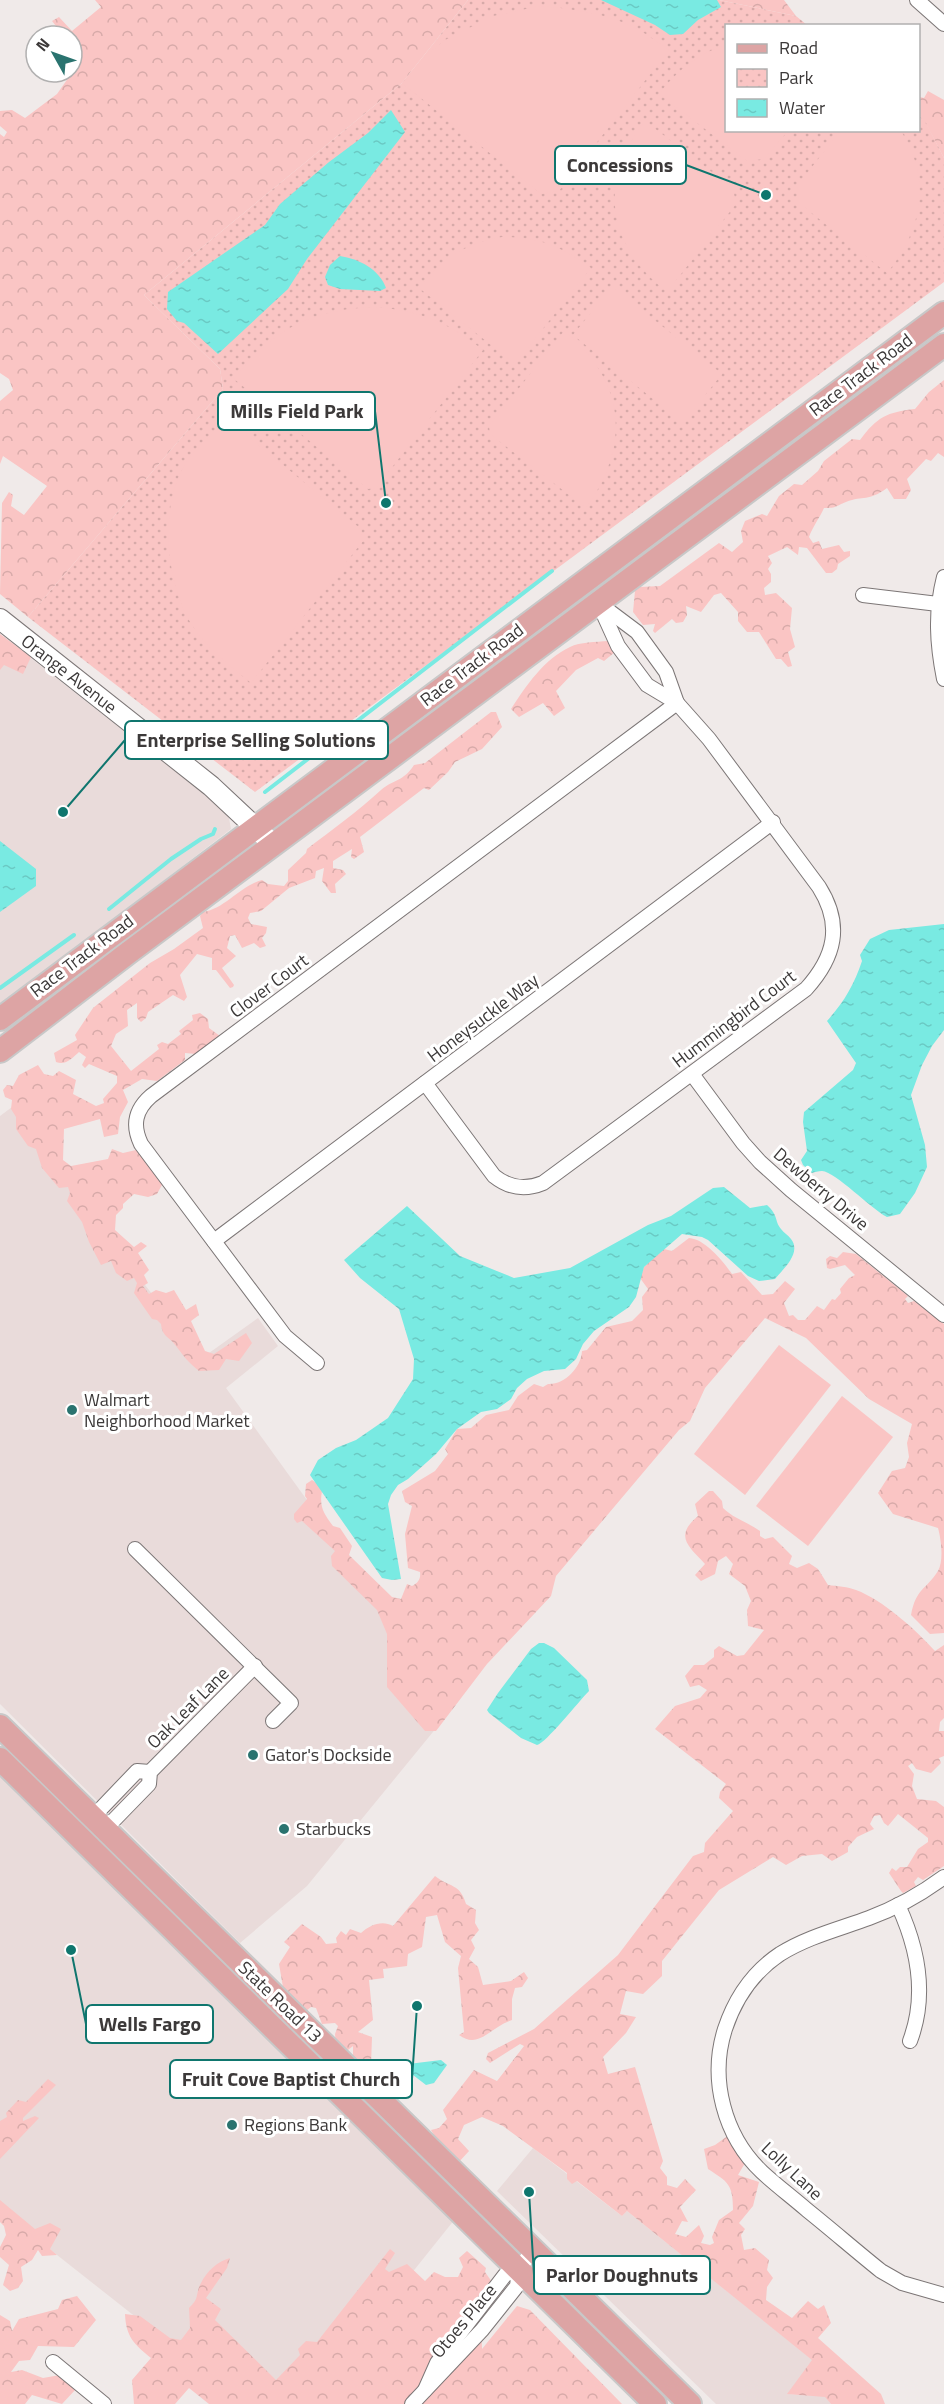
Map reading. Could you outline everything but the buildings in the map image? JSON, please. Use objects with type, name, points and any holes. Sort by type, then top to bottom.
[{"type":"main road","name":"Race Track Road","points":[[0,1019],[944,313]]},
{"type":"main road","name":"Race Track Road","points":[[0,1051],[944,345]]},
{"type":"main road","name":"State Road 13","points":[[0,1726],[690,2404]]},
{"type":"main road","name":"State Road 13","points":[[0,1759],[655,2404]]},
{"type":"main road","points":[[75,1833],[92,1831],[97,1822]]},
{"type":"street","points":[[917,0],[944,24]]},
{"type":"street","points":[[879,361],[895,382]]},
{"type":"street","points":[[944,577],[938,604],[937,638],[944,679]]},
{"type":"street","points":[[585,580],[598,602]]},
{"type":"street","points":[[862,595],[938,604]]},
{"type":"street","name":"Hummingbird Court","points":[[598,602],[637,632],[666,672],[677,703]]},
{"type":"street","name":"Hummingbird Court","points":[[425,1083],[494,1176],[505,1184],[524,1188],[543,1183],[806,989],[817,977],[831,952],[832,918],[825,896],[773,822],[709,739],[677,703],[647,686],[618,646],[598,602]]},
{"type":"street","name":"Orange Avenue","points":[[0,619],[211,786],[274,845]]},
{"type":"street","name":"Clover Court","points":[[317,1363],[285,1336],[141,1143],[135,1127],[136,1117],[144,1102],[677,703]]},
{"type":"street","name":"Honeysuckle Way","points":[[214,1241],[773,822]]},
{"type":"street","name":"Dewberry Drive","points":[[692,1074],[743,1143],[760,1162],[944,1315]]},
{"type":"street","points":[[135,1550],[291,1703],[273,1721]]},
{"type":"street","name":"Oak Leaf Lane","points":[[97,1822],[114,1820],[149,1784],[150,1772],[255,1666]]},
{"type":"street","name":"Lolly Lane","points":[[944,1876],[898,1905],[796,1945],[755,1975],[744,1989],[728,2019],[719,2063],[719,2080],[725,2110],[736,2139],[761,2171],[881,2271],[902,2283],[944,2295]]},
{"type":"street","points":[[898,1905],[912,1939],[918,1974],[919,2001],[915,2028],[910,2041]]},
{"type":"street","name":"Otoes Place","points":[[412,2404],[467,2347],[517,2286],[519,2269],[533,2250]]},
{"type":"street","points":[[53,2362],[105,2404]]},
{"type":"shaded area","points":[[4,637],[228,813],[231,829],[0,1006],[0,643]]},
{"type":"shaded area","points":[[12,1107],[124,1258],[202,1358],[258,1318],[278,1346],[226,1388],[455,1705],[307,1886],[240,1943],[0,1704],[0,1116]]},
{"type":"shaded area","points":[[0,1775],[455,2219],[319,2389],[246,2404],[0,2210]]},
{"type":"shaded area","points":[[533,2148],[622,2216],[627,2211],[813,2360],[788,2394],[825,2396],[831,2404],[716,2404],[497,2191]]},
{"type":"green space","points":[[95,0],[468,0],[402,83],[144,295],[220,369],[223,389],[28,617],[0,594],[2,503],[9,492],[13,495],[11,506],[24,515],[47,486],[3,456],[0,464],[0,401],[13,390],[9,379],[0,373],[0,134],[4,137],[7,132],[0,126],[0,111],[12,110],[25,118],[57,94],[64,84],[84,84],[84,24],[80,24],[101,7]]},
{"type":"green space","points":[[468,0],[719,0],[796,16],[806,24],[725,24],[725,132],[920,132],[920,117],[925,121],[944,158],[944,282],[255,792],[28,617],[223,389],[220,369],[144,295],[402,83]]},
{"type":"green space","points":[[719,0],[784,0],[796,16]]},
{"type":"green space","points":[[540,6],[577,10],[614,19],[637,29],[669,50],[559,191],[541,194],[402,83],[423,58],[445,40],[493,16]]},
{"type":"green space","points":[[59,17],[66,24],[54,24],[52,21]]},
{"type":"green space","points":[[725,45],[725,132],[787,132],[764,159],[747,161],[659,94],[673,77],[689,64]]},
{"type":"green space","points":[[928,91],[944,100],[944,158],[920,117],[920,97],[924,98]]},
{"type":"green space","points":[[645,121],[733,188],[736,204],[667,292],[647,274],[632,254],[621,233],[616,211],[615,189],[620,166],[630,143]]},
{"type":"green space","points":[[839,132],[902,132],[911,149],[917,168],[919,204],[908,240],[887,273],[799,203],[797,186]]},
{"type":"green space","points":[[502,237],[527,238],[549,244],[591,268],[515,364],[419,288],[436,269],[455,254],[477,243]]},
{"type":"green space","points":[[612,286],[722,374],[683,423],[573,335]]},
{"type":"green space","points":[[375,307],[406,311],[433,319],[458,332],[483,350],[376,488],[368,489],[234,379],[263,347],[296,325],[332,312]]},
{"type":"green space","points":[[564,331],[585,350],[600,371],[610,392],[615,415],[615,437],[610,461],[601,484],[586,508],[490,434],[489,426]]},
{"type":"green space","points":[[944,380],[944,457],[938,453],[931,461],[926,459],[907,479],[911,490],[906,499],[894,499],[887,488],[870,497],[824,508],[812,529],[809,537],[813,543],[819,541],[822,549],[839,545],[844,552],[850,551],[850,556],[838,564],[837,569],[832,573],[826,573],[807,548],[799,547],[798,555],[787,547],[768,556],[772,563],[768,569],[771,582],[764,588],[765,595],[776,593],[792,608],[790,629],[795,647],[788,652],[792,666],[788,667],[781,659],[776,659],[759,632],[747,632],[738,621],[738,612],[721,593],[714,595],[701,612],[686,606],[687,615],[683,622],[676,623],[672,619],[655,633],[653,631],[655,624],[643,625],[633,612],[635,591],[640,587],[660,586],[719,543],[732,552],[743,542],[741,531],[745,521],[762,514],[767,516],[779,496],[794,484],[802,485],[818,471],[824,461],[852,439],[860,440],[883,417],[915,409],[929,392]]},
{"type":"green space","points":[[227,419],[361,529],[363,541],[251,683],[212,649],[192,625],[176,589],[169,546],[171,503],[176,483],[188,459]]},
{"type":"green space","points":[[0,634],[31,657],[23,674],[4,665],[0,670]]},
{"type":"green space","points":[[608,641],[615,652],[604,661],[598,658],[576,670],[556,691],[565,708],[554,716],[543,703],[519,717],[511,709],[536,674],[561,652],[578,644]]},
{"type":"green space","points":[[491,712],[496,712],[502,727],[482,749],[455,762],[429,790],[424,788],[360,837],[364,852],[354,859],[351,857],[352,849],[333,861],[333,868],[343,870],[346,874],[335,884],[336,893],[331,893],[322,881],[324,868],[316,871],[315,878],[289,888],[261,911],[250,913],[248,918],[251,924],[267,927],[262,938],[266,946],[260,948],[254,943],[242,948],[235,935],[230,936],[227,948],[236,956],[222,968],[234,985],[233,987],[230,988],[216,970],[212,970],[212,958],[197,954],[180,975],[187,997],[184,1001],[173,995],[148,1012],[146,1018],[141,1022],[137,1018],[137,1003],[127,1010],[128,1026],[116,1034],[111,1046],[131,1071],[159,1049],[157,1045],[162,1042],[168,1044],[181,1034],[179,1031],[193,1020],[192,1015],[200,1013],[208,1019],[209,1028],[220,1036],[196,1054],[185,1053],[185,1060],[157,1081],[142,1079],[123,1090],[128,1102],[120,1117],[118,1134],[104,1137],[100,1119],[64,1129],[63,1160],[71,1166],[108,1159],[112,1149],[123,1153],[136,1150],[163,1183],[157,1194],[148,1197],[134,1194],[123,1204],[123,1208],[116,1215],[115,1230],[134,1247],[141,1242],[147,1246],[138,1253],[149,1270],[144,1275],[148,1283],[143,1286],[149,1294],[156,1290],[166,1293],[174,1290],[186,1310],[196,1304],[199,1315],[191,1321],[205,1351],[214,1354],[246,1333],[252,1343],[239,1361],[226,1359],[219,1370],[199,1371],[165,1334],[161,1324],[152,1319],[134,1293],[137,1283],[134,1278],[127,1281],[116,1273],[111,1261],[101,1265],[82,1222],[67,1201],[70,1193],[68,1187],[59,1188],[42,1168],[36,1149],[28,1146],[16,1129],[16,1117],[11,1109],[12,1100],[5,1097],[3,1090],[7,1085],[13,1086],[19,1075],[38,1065],[44,1074],[53,1076],[59,1071],[76,1080],[73,1094],[96,1106],[104,1103],[103,1099],[117,1083],[117,1076],[89,1064],[85,1068],[82,1065],[86,1057],[79,1052],[63,1063],[56,1062],[54,1053],[77,1040],[75,1035],[93,1008],[150,963],[203,928],[200,916],[203,912],[218,907],[247,887],[262,880],[268,884],[284,886],[288,881],[288,870],[306,853],[307,849],[386,786],[406,775],[414,765],[425,763]]},
{"type":"green space","points":[[689,1238],[707,1246],[732,1274],[741,1272],[762,1295],[773,1294],[785,1281],[795,1289],[784,1303],[789,1316],[793,1315],[798,1320],[805,1320],[817,1306],[824,1310],[832,1299],[835,1300],[841,1293],[840,1289],[849,1278],[855,1275],[845,1265],[827,1268],[826,1259],[830,1256],[837,1258],[843,1252],[856,1254],[908,1296],[905,1299],[908,1303],[914,1301],[944,1324],[944,1633],[930,1634],[911,1615],[916,1599],[940,1566],[941,1550],[938,1528],[893,1514],[878,1493],[892,1471],[905,1468],[909,1457],[907,1443],[912,1424],[869,1399],[806,1338],[765,1318],[705,1388],[690,1421],[679,1430],[556,1576],[551,1596],[487,1664],[436,1731],[425,1731],[387,1687],[387,1634],[377,1610],[332,1566],[331,1556],[335,1551],[302,1521],[297,1523],[294,1519],[294,1514],[307,1499],[306,1484],[312,1480],[318,1484],[322,1491],[321,1502],[325,1514],[333,1526],[340,1528],[352,1546],[349,1555],[392,1597],[401,1599],[407,1584],[412,1586],[416,1584],[420,1574],[408,1568],[405,1534],[412,1506],[405,1502],[402,1491],[435,1471],[448,1454],[445,1449],[457,1429],[471,1428],[486,1415],[509,1410],[518,1396],[534,1384],[543,1387],[560,1382],[571,1374],[579,1363],[582,1351],[587,1350],[606,1327],[632,1321],[643,1310],[642,1297],[648,1289],[640,1278],[644,1267],[664,1249],[672,1251]]},
{"type":"green space","points":[[779,1345],[831,1385],[745,1495],[694,1454]]},
{"type":"green space","points":[[842,1396],[893,1437],[808,1546],[756,1506]]},
{"type":"green space","points":[[709,1491],[713,1491],[722,1501],[723,1508],[760,1531],[760,1536],[765,1539],[773,1537],[792,1556],[789,1564],[797,1568],[809,1563],[818,1569],[828,1585],[856,1590],[888,1608],[935,1651],[944,1645],[944,1718],[940,1722],[939,1731],[944,1731],[944,1756],[939,1758],[941,1763],[931,1773],[916,1769],[912,1763],[908,1766],[914,1774],[912,1786],[917,1799],[936,1801],[944,1807],[944,1866],[923,1880],[918,1877],[914,1882],[916,1886],[903,1893],[901,1891],[889,1873],[892,1868],[896,1871],[900,1867],[907,1867],[918,1849],[928,1842],[928,1838],[898,1814],[888,1826],[880,1815],[874,1816],[870,1824],[874,1829],[857,1837],[848,1847],[848,1852],[832,1861],[822,1854],[802,1856],[786,1865],[773,1857],[719,1890],[662,1961],[662,1976],[643,1994],[626,1991],[620,2014],[636,2017],[626,2033],[603,2057],[608,2074],[635,2067],[663,2161],[660,2168],[667,2177],[667,2185],[677,2188],[685,2179],[696,2190],[680,2207],[688,2222],[682,2221],[675,2234],[686,2237],[699,2225],[704,2236],[701,2243],[710,2245],[714,2243],[712,2237],[719,2220],[733,2210],[730,2189],[725,2181],[708,2169],[704,2149],[715,2145],[729,2135],[745,2163],[738,2175],[759,2182],[753,2206],[739,2223],[745,2229],[741,2235],[744,2250],[755,2248],[769,2260],[767,2270],[773,2278],[767,2287],[766,2300],[792,2318],[808,2301],[818,2309],[824,2305],[831,2323],[818,2338],[881,2394],[885,2404],[831,2404],[825,2397],[787,2394],[812,2360],[627,2211],[622,2216],[577,2181],[572,2184],[567,2179],[567,2173],[503,2126],[482,2117],[464,2125],[458,2139],[469,2151],[458,2163],[440,2145],[431,2130],[439,2128],[447,2119],[443,2110],[474,2070],[497,2081],[524,2046],[520,2044],[490,2063],[486,2059],[488,2053],[534,2029],[618,1955],[693,1856],[704,1852],[705,1843],[733,1811],[719,1798],[726,1784],[655,1729],[675,1706],[700,1698],[707,1690],[699,1685],[690,1687],[685,1676],[694,1665],[704,1665],[714,1657],[714,1650],[719,1646],[737,1656],[744,1655],[764,1630],[748,1626],[747,1610],[751,1601],[745,1586],[729,1574],[733,1564],[726,1556],[718,1561],[715,1574],[701,1581],[695,1575],[705,1564],[693,1552],[685,1535],[691,1523],[698,1516],[695,1504]]},
{"type":"green space","points":[[435,1876],[458,1889],[466,1904],[476,1910],[475,1923],[479,1930],[471,1940],[475,1948],[469,1959],[478,1967],[483,1985],[511,1981],[524,1972],[528,1978],[522,1987],[515,1988],[512,1999],[512,2020],[479,2039],[466,2039],[459,2035],[464,2032],[458,1968],[461,1956],[445,1942],[437,1915],[426,1917],[422,1947],[408,1954],[407,1966],[383,1969],[384,1978],[369,1980],[373,2020],[358,2032],[372,2037],[371,2065],[363,2067],[353,2061],[353,2046],[348,2050],[336,2045],[335,2034],[338,2026],[335,2023],[322,2024],[316,2008],[311,2007],[306,2011],[283,1987],[279,1964],[290,1947],[284,1942],[302,1924],[321,1937],[326,1944],[337,1943],[336,1938],[341,1931],[346,1935],[350,1929],[361,1933],[376,1924],[385,1923],[393,1926]]},
{"type":"green space","points":[[48,2079],[56,2085],[23,2118],[23,2121],[35,2116],[39,2118],[0,2159],[0,2121],[7,2117],[6,2113],[18,2100],[26,2102]]},
{"type":"green space","points":[[0,2200],[35,2229],[50,2223],[61,2229],[50,2249],[57,2255],[42,2256],[38,2250],[32,2260],[21,2267],[23,2281],[18,2288],[10,2291],[3,2285],[9,2265],[0,2257],[0,2247],[6,2235],[4,2226],[0,2222]]},
{"type":"green space","points":[[390,2249],[395,2253],[385,2269],[389,2272],[407,2264],[425,2281],[434,2272],[445,2277],[458,2277],[463,2267],[459,2258],[467,2251],[486,2268],[485,2272],[492,2282],[480,2297],[482,2349],[517,2306],[530,2310],[622,2404],[209,2404],[189,2388],[175,2404],[134,2404],[132,2380],[151,2358],[129,2334],[125,2314],[140,2316],[170,2338],[181,2340],[190,2328],[189,2308],[196,2299],[203,2279],[217,2264],[230,2258],[227,2268],[206,2298],[221,2309],[215,2320],[276,2380],[300,2355],[298,2349],[306,2341],[317,2342]]},
{"type":"green space","points":[[77,2296],[96,2320],[74,2347],[38,2346],[30,2360],[19,2361],[11,2372],[22,2370],[43,2378],[60,2375],[76,2389],[62,2404],[32,2395],[25,2404],[0,2404],[0,2315],[10,2321],[12,2331],[19,2319],[58,2309],[62,2300]]},
{"type":"water","points":[[601,0],[717,0],[721,7],[698,20],[683,34],[670,35],[655,25]]},
{"type":"water","points":[[391,110],[405,132],[307,259],[288,289],[218,354],[184,323],[177,321],[167,309],[168,292],[265,225],[280,204],[329,162],[368,133]]},
{"type":"water","points":[[340,256],[373,270],[379,275],[386,288],[380,291],[340,289],[328,285],[325,277],[330,265]]},
{"type":"water","points":[[0,841],[36,869],[36,886],[0,912]]},
{"type":"water","points":[[944,924],[944,1030],[922,1065],[911,1095],[925,1145],[927,1167],[915,1193],[900,1214],[887,1217],[836,1177],[822,1171],[812,1173],[803,1165],[801,1160],[807,1151],[804,1112],[853,1070],[856,1063],[827,1021],[852,986],[862,961],[860,955],[870,939],[889,930]]},
{"type":"water","points":[[724,1187],[750,1208],[767,1205],[781,1229],[794,1244],[793,1255],[775,1279],[759,1281],[748,1276],[708,1240],[682,1234],[644,1267],[636,1297],[629,1307],[594,1331],[583,1344],[576,1359],[565,1369],[544,1371],[527,1379],[517,1388],[511,1399],[497,1409],[481,1412],[457,1429],[436,1454],[398,1485],[388,1504],[401,1579],[382,1578],[310,1475],[318,1460],[336,1448],[356,1440],[388,1418],[413,1379],[414,1359],[399,1309],[360,1278],[344,1260],[407,1206],[460,1256],[514,1278],[570,1268],[648,1225],[671,1216],[713,1188]]},
{"type":"water","points":[[539,1643],[554,1648],[587,1680],[589,1691],[555,1730],[537,1745],[521,1738],[487,1710],[531,1649]]},
{"type":"water","points":[[441,2060],[447,2065],[434,2083],[426,2085],[400,2065]]},
{"type":"waterway","points":[[265,792],[552,571]]},
{"type":"waterway","points":[[109,909],[171,859],[201,839],[213,834],[215,829]]},
{"type":"waterway","points":[[0,988],[74,935]]},
{"type":"place","name":"Concessions","points":[[766,195]]},
{"type":"place","name":"Mills Field Park","points":[[386,503]]},
{"type":"place","name":"Enterprise Selling Solutions","points":[[63,812]]},
{"type":"place","name":"Walmart Neighborhood Market","points":[[72,1410]]},
{"type":"place","name":"Gator's Dockside","points":[[253,1755]]},
{"type":"place","name":"Starbucks","points":[[284,1829]]},
{"type":"place","name":"Wells Fargo","points":[[71,1950]]},
{"type":"place","name":"Fruit Cove Baptist Church","points":[[417,2006]]},
{"type":"place","name":"Regions Bank","points":[[232,2125]]},
{"type":"place","name":"Parlor Doughnuts","points":[[529,2192]]}]
